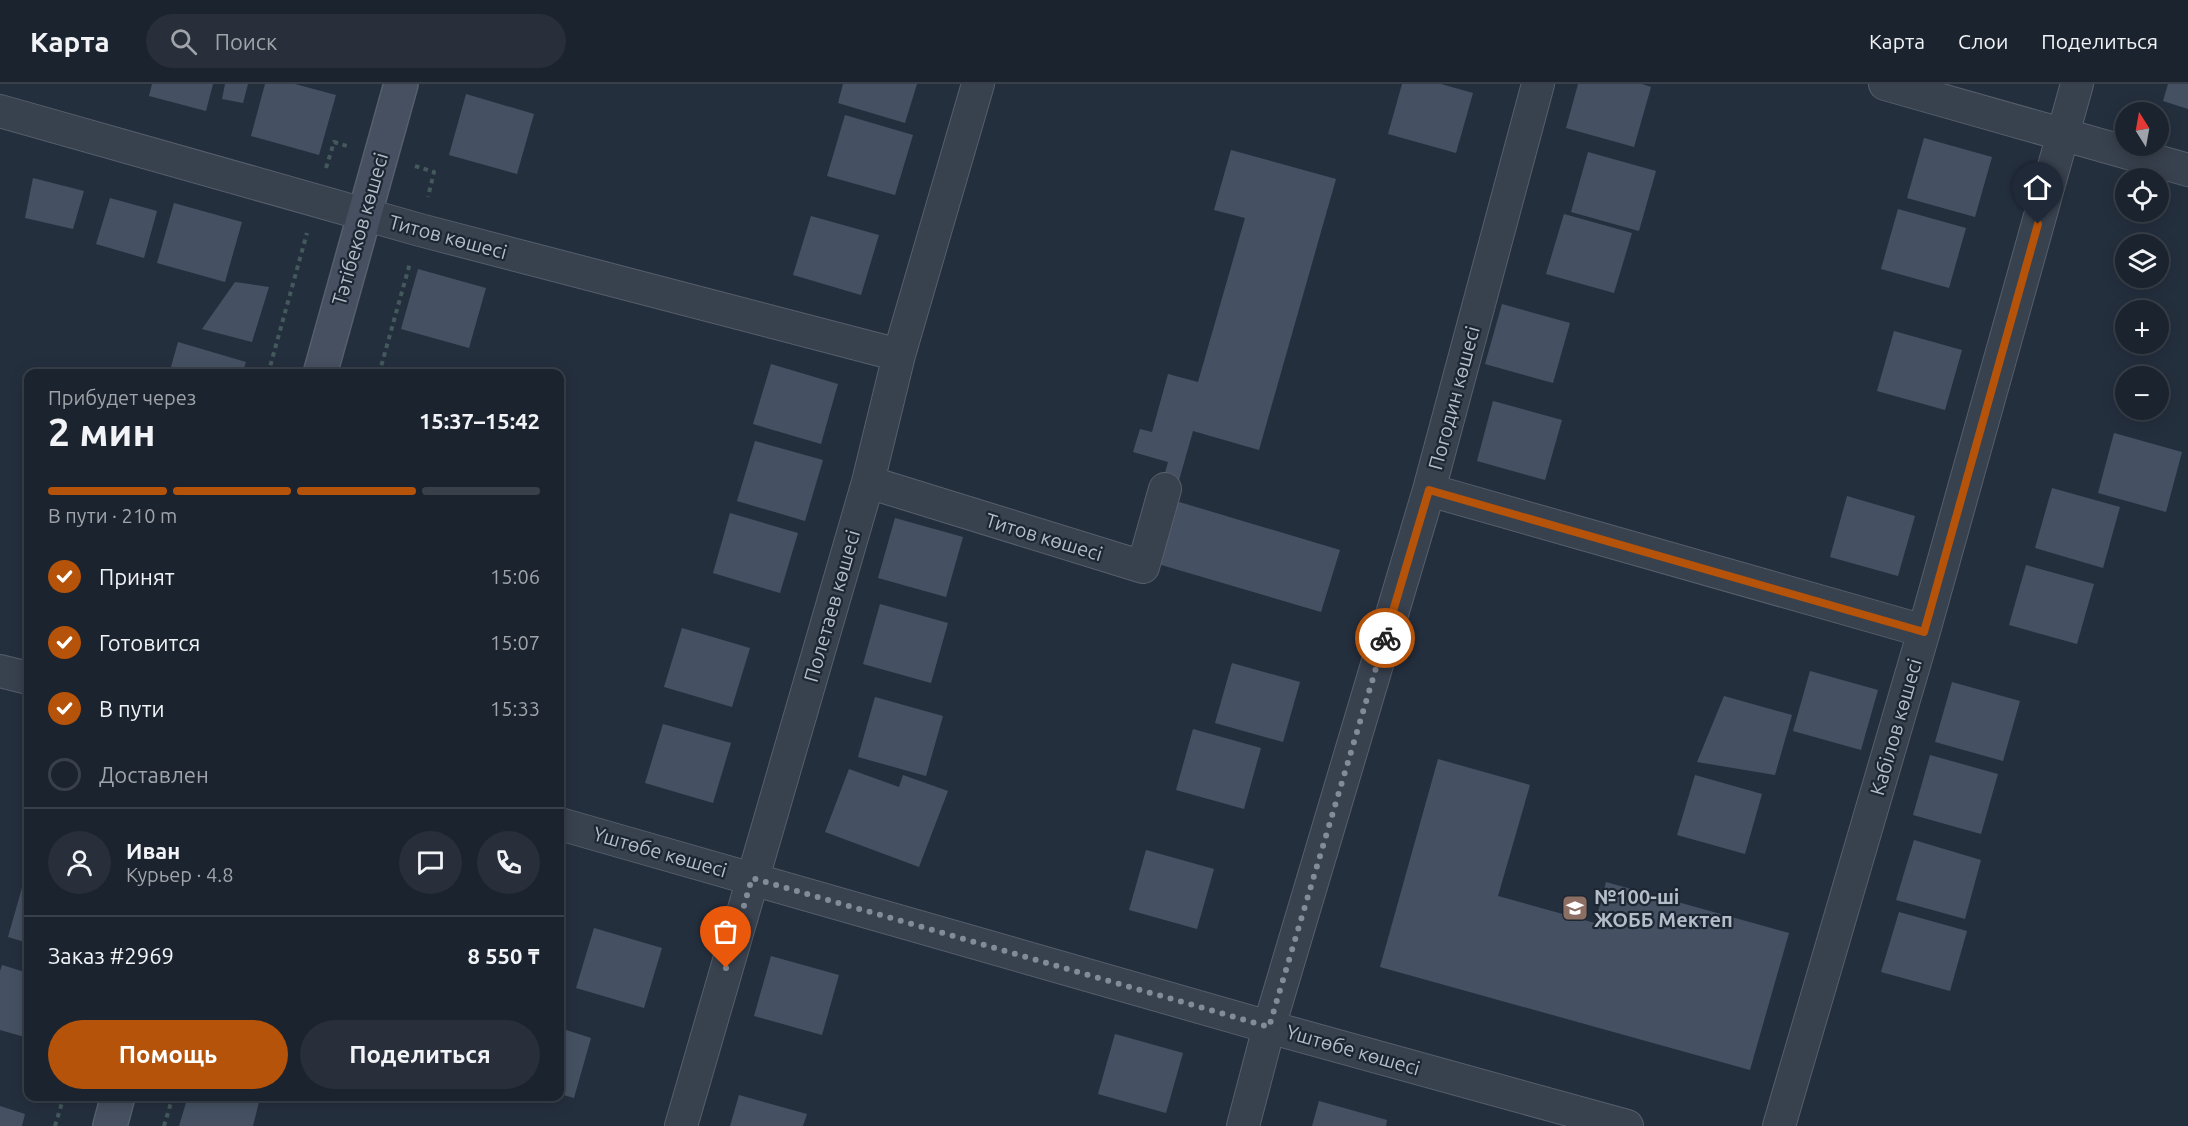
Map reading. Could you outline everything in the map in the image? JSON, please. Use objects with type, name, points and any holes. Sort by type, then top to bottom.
[{"type":"main road","name":"Тәтібеков көшесі","points":[[321,369],[400,84]]},
{"type":"main road","points":[[110,1126],[117,1101]]},
{"type":"street","name":"Полетаев көшесі","points":[[681,1126],[868,482],[899,355],[978,84]]},
{"type":"street","name":"Погодин көшесі","points":[[1243,1126],[1269,1027],[1429,490],[1538,84]]},
{"type":"street","points":[[1885,84],[2188,170]]},
{"type":"street","name":"Кабілов көшесі","points":[[1779,1126],[1924,632],[2078,84]]},
{"type":"street","name":"Титов көшесі","points":[[0,111],[364,215],[899,355]]},
{"type":"street","name":"Титов көшесі","points":[[868,482],[1143,567],[1164,489]]},
{"type":"street","points":[[1429,490],[1924,632]]},
{"type":"street","points":[[0,671],[24,677]]},
{"type":"street","name":"Үштөбе көшесі","points":[[564,825],[1269,1027],[1627,1126]]},
{"type":"path","points":[[269,369],[315,201],[334,142]]},
{"type":"path","points":[[380,369],[434,172]]},
{"type":"path","points":[[56,1126],[63,1101]]},
{"type":"path","points":[[164,1126],[172,1101]]},
{"type":"building","points":[[152,84],[213,84],[206,111],[149,96]]},
{"type":"building","points":[[225,84],[248,84],[243,103],[222,99]]},
{"type":"building","points":[[265,84],[295,84],[336,95],[319,155],[251,136]]},
{"type":"building","points":[[843,84],[917,84],[905,123],[838,103]]},
{"type":"building","points":[[1402,84],[1441,84],[1473,93],[1456,153],[1388,134]]},
{"type":"building","points":[[1578,84],[1642,84],[1651,87],[1634,147],[1566,128]]},
{"type":"building","points":[[2168,84],[2188,84],[2188,109],[2163,101]]},
{"type":"building","points":[[466,94],[534,114],[517,174],[449,155]]},
{"type":"building","points":[[845,115],[913,135],[895,195],[827,176]]},
{"type":"building","points":[[1924,138],[1992,157],[1975,217],[1907,198]]},
{"type":"building","points":[[1231,150],[1336,179],[1259,450],[1193,431],[1178,484],[1163,480],[1168,462],[1133,452],[1140,429],[1152,432],[1168,374],[1198,382],[1245,218],[1214,210]]},
{"type":"building","points":[[1588,152],[1656,171],[1639,231],[1571,212]]},
{"type":"building","points":[[33,178],[84,191],[73,229],[25,218]]},
{"type":"building","points":[[110,198],[157,211],[144,258],[96,244]]},
{"type":"building","points":[[174,203],[242,222],[225,282],[157,263]]},
{"type":"building","points":[[1898,209],[1966,228],[1949,288],[1881,269]]},
{"type":"building","points":[[1564,214],[1632,233],[1614,293],[1546,274]]},
{"type":"building","points":[[811,216],[879,235],[861,295],[793,275]]},
{"type":"building","points":[[418,269],[486,288],[469,348],[401,329]]},
{"type":"building","points":[[235,282],[269,287],[252,342],[202,329]]},
{"type":"building","points":[[1502,304],[1570,323],[1553,383],[1485,364]]},
{"type":"building","points":[[1894,331],[1962,350],[1945,410],[1877,391]]},
{"type":"building","points":[[178,342],[246,362],[244,369],[170,369]]},
{"type":"building","points":[[771,364],[838,384],[821,444],[753,424]]},
{"type":"building","points":[[1493,401],[1562,420],[1545,480],[1477,461]]},
{"type":"building","points":[[2114,433],[2182,452],[2166,512],[2098,493]]},
{"type":"building","points":[[755,441],[823,460],[805,521],[737,501]]},
{"type":"building","points":[[2052,488],[2120,507],[2103,568],[2035,548]]},
{"type":"building","points":[[1847,496],[1915,516],[1898,576],[1830,557]]},
{"type":"building","points":[[1176,501],[1340,550],[1321,612],[1158,564]]},
{"type":"building","points":[[730,513],[798,533],[780,593],[713,573]]},
{"type":"building","points":[[895,518],[963,537],[946,597],[878,578]]},
{"type":"building","points":[[2026,565],[2094,584],[2077,644],[2009,625]]},
{"type":"building","points":[[880,604],[948,623],[931,683],[863,664]]},
{"type":"building","points":[[682,628],[750,648],[732,707],[664,687]]},
{"type":"building","points":[[1232,663],[1300,682],[1283,742],[1215,723]]},
{"type":"building","points":[[1810,671],[1878,690],[1861,750],[1793,731]]},
{"type":"building","points":[[1952,682],[2020,701],[2003,761],[1935,742]]},
{"type":"building","points":[[1724,696],[1792,715],[1775,775],[1697,762]]},
{"type":"building","points":[[875,697],[943,716],[926,776],[858,757]]},
{"type":"building","points":[[663,724],[731,743],[713,803],[645,783]]},
{"type":"building","points":[[1193,729],[1261,748],[1244,809],[1176,790]]},
{"type":"building","points":[[1930,755],[1998,774],[1981,834],[1913,815]]},
{"type":"building","points":[[1438,759],[1530,785],[1498,896],[1595,923],[1606,882],[1789,933],[1750,1070],[1380,967]]},
{"type":"building","points":[[849,769],[899,787],[903,775],[948,791],[919,867],[825,832]]},
{"type":"building","points":[[1695,775],[1762,794],[1745,854],[1677,835]]},
{"type":"building","points":[[1914,840],[1981,860],[1965,919],[1896,900]]},
{"type":"building","points":[[1146,850],[1214,869],[1197,929],[1129,910]]},
{"type":"building","points":[[24,881],[24,942],[8,937]]},
{"type":"building","points":[[1899,912],[1967,931],[1950,991],[1881,972]]},
{"type":"building","points":[[594,928],[662,948],[644,1008],[576,988]]},
{"type":"building","points":[[771,956],[839,975],[822,1035],[754,1016]]},
{"type":"building","points":[[2,965],[24,972],[24,1037],[0,1030],[0,971]]},
{"type":"building","points":[[564,1029],[591,1038],[574,1098],[564,1095]]},
{"type":"building","points":[[1115,1034],[1183,1053],[1166,1113],[1098,1094]]},
{"type":"building","points":[[739,1095],[807,1114],[803,1126],[730,1126]]},
{"type":"building","points":[[186,1101],[259,1102],[253,1126],[179,1126]]},
{"type":"building","points":[[1319,1101],[1387,1120],[1386,1126],[1312,1126]]},
{"type":"building","points":[[0,1106],[25,1114],[22,1126],[0,1126]]},
{"type":"way so far","points":[[726,968],[752,878],[1269,1027],[1385,638]]},
{"type":"place","name":"№100-ші ЖОББ Мектеп","points":[[1575,908]]},
{"type":"route","points":[[1385,638],[1429,490],[1924,632],[2038,224]]}]
